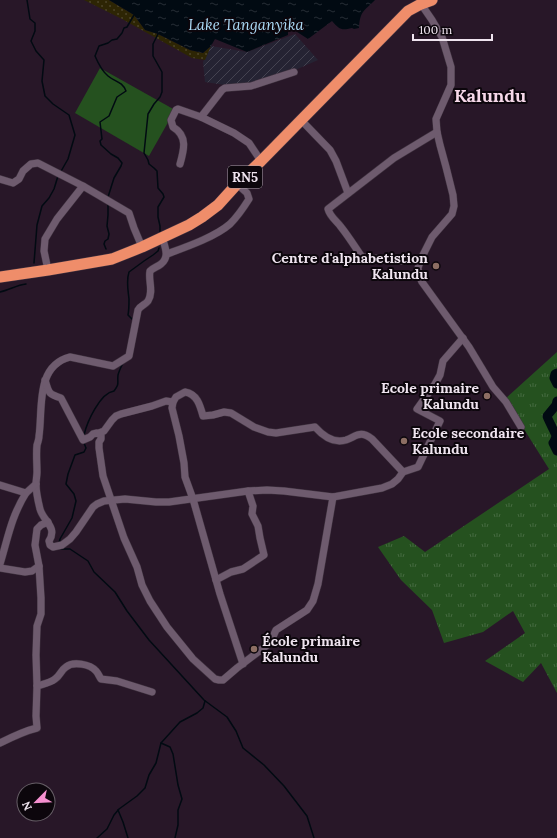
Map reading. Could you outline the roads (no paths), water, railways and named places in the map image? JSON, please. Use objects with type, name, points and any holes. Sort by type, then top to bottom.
[{"type":"highway","name":"RN5","points":[[0,277],[112,259],[142,247],[189,225],[202,217],[218,205],[237,184],[262,161],[408,11],[426,2]]},
{"type":"street","points":[[426,2],[432,20],[442,37],[451,67],[451,85],[436,119],[437,132],[453,195],[454,206],[452,214],[432,237],[421,259],[418,268],[419,275],[422,282],[469,347],[493,387],[506,402],[521,427]]},
{"type":"street","points":[[201,118],[225,88],[250,86],[294,72]]},
{"type":"street","points":[[180,164],[184,144],[181,136],[173,127],[171,120],[177,109],[234,133],[249,144],[262,161]]},
{"type":"street","points":[[301,120],[330,150],[348,192]]},
{"type":"street","points":[[421,259],[403,261],[362,257],[341,226],[329,214],[328,209],[348,192],[394,158],[437,132]]},
{"type":"street","points":[[0,179],[13,183],[19,179],[23,171],[31,164],[38,163],[83,186],[129,213],[142,247]]},
{"type":"street","points":[[167,254],[203,240],[230,224],[249,199],[247,193],[237,184]]},
{"type":"street","points":[[48,270],[44,251],[45,239],[57,219],[83,186]]},
{"type":"street","points":[[162,237],[167,254],[165,260],[150,271],[149,276],[151,285],[149,297],[148,300],[139,307],[129,356],[112,366],[70,357],[64,358],[52,368],[45,380],[41,400],[39,437],[37,444],[36,484],[42,514],[52,530],[52,537],[49,541],[50,545],[53,547],[62,545],[70,539],[92,507],[104,501],[125,499],[169,502],[248,491],[267,490],[333,497],[382,488],[392,484],[403,472],[418,467],[440,421],[417,409],[440,375],[443,361],[463,338]]},
{"type":"street","points":[[45,380],[48,392],[61,398],[83,440],[93,434],[104,431],[116,416],[166,401],[173,402]]},
{"type":"street","points":[[243,664],[185,477],[180,436],[172,408],[173,402],[176,398],[185,392],[189,393],[196,398],[203,416],[224,412],[231,413],[254,427],[271,432],[315,427],[326,437],[335,441],[345,440],[360,434],[368,436],[403,472]]},
{"type":"street","points":[[99,433],[101,435],[99,448],[103,476],[124,538],[137,567],[142,585],[150,601],[167,626],[193,659],[215,679],[223,680],[270,642],[276,630],[307,610],[313,601],[318,584],[333,497]]},
{"type":"street","points":[[0,564],[13,520],[26,493],[36,484]]},
{"type":"street","points":[[0,486],[26,493]]},
{"type":"street","points":[[216,580],[231,572],[243,569],[264,555],[258,526],[252,514],[253,506],[248,491]]},
{"type":"street","points":[[0,743],[12,736],[37,728],[36,655],[37,626],[41,614],[41,598],[36,545],[37,529],[41,525],[48,522]]},
{"type":"street","points":[[0,568],[25,572],[32,571],[39,566]]},
{"type":"street","points":[[37,686],[56,679],[66,666],[79,664],[93,668],[97,671],[101,679],[117,681],[152,692]]},
{"type":"water","name":"Lake Tanganyika","points":[[109,0],[375,0],[365,9],[360,18],[359,28],[339,28],[332,21],[308,39],[291,29],[288,31],[288,35],[247,52],[215,39],[211,46],[203,53],[190,50],[158,34],[145,30],[134,15]]},
{"type":"waterway","points":[[27,0],[30,19],[35,23],[35,31],[31,41],[36,51],[44,60],[42,81],[45,96],[53,104],[69,115],[75,135],[68,159],[60,173]]},
{"type":"waterway","points":[[108,197],[114,178],[122,163],[101,145],[100,141],[102,139],[100,122],[109,116],[117,97],[126,91],[120,83],[106,74],[100,67],[95,56],[99,46],[117,39],[124,28],[127,27],[134,15]]},
{"type":"waterway","points":[[158,34],[153,44],[153,56],[162,72],[162,92],[148,114],[144,153],[149,164],[157,171],[158,188],[164,197],[158,207],[160,233]]},
{"type":"waterway","points":[[34,263],[37,225],[42,206],[54,189],[58,176]]},
{"type":"waterway","points":[[106,249],[104,244],[108,239],[109,234],[107,226],[108,203]]},
{"type":"waterway","points":[[134,321],[128,315],[129,299],[127,282],[129,272],[153,255],[159,248]]},
{"type":"waterway","points":[[0,292],[26,284]]},
{"type":"waterway","points":[[84,435],[91,416],[99,402],[109,393],[114,391],[117,386],[119,370],[123,363]]},
{"type":"waterway","points":[[557,373],[555,374],[554,378],[557,384]]},
{"type":"waterway","points":[[557,401],[556,405],[547,416],[556,435],[553,443],[557,451]]},
{"type":"waterway","points":[[59,543],[72,518],[76,501],[74,494],[66,484],[68,474],[75,455],[84,452],[86,448],[84,443]]},
{"type":"waterway","points":[[61,549],[70,549],[88,561],[94,572],[115,592],[149,640],[204,700],[227,717],[236,731],[243,748],[264,765],[284,786],[307,816],[314,838]]},
{"type":"waterway","points":[[97,838],[107,829],[114,815],[119,809],[145,788],[149,775],[156,763],[161,743],[180,722],[203,708],[205,701]]},
{"type":"waterway","points":[[161,743],[170,747],[173,754],[182,799],[178,810],[178,825],[175,838]]},
{"type":"waterway","points":[[118,810],[128,838]]},
{"type":"place","name":"Centre d'alphabetistion Kalundu","points":[[436,266]]},
{"type":"place","name":"Ecole primaire Kalundu","points":[[487,396]]},
{"type":"place","name":"Ecole secondaire Kalundu","points":[[404,441]]},
{"type":"place","name":"École primaire Kalundu","points":[[254,649]]},
{"type":"district","name":"Kalundu","points":[[490,96]]}]
